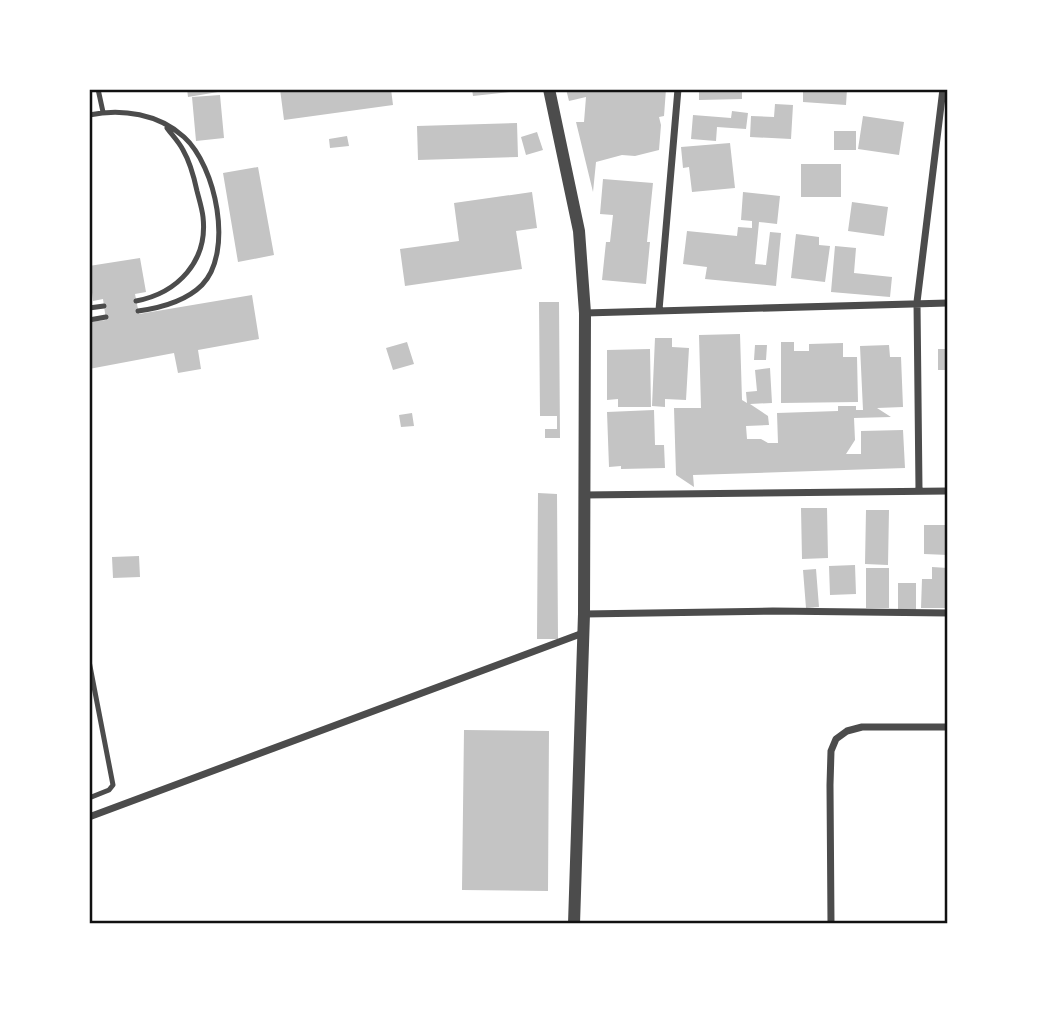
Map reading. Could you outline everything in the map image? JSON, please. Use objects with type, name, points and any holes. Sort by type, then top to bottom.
[{"type":"street","points":[[549,89],[579,231],[585,313],[584,614],[574,924]]},
{"type":"street","points":[[659,310],[678,89]]},
{"type":"street","points":[[919,490],[917,303],[943,89]]},
{"type":"street","points":[[585,313],[948,303]]},
{"type":"street","points":[[583,495],[948,491]]},
{"type":"street","points":[[584,614],[773,611],[948,613]]},
{"type":"street","points":[[89,817],[583,633]]},
{"type":"street","points":[[831,924],[830,785],[831,751],[836,739],[847,731],[862,727],[948,727]]},
{"type":"lane","points":[[98,89],[103,112]]},
{"type":"lane","points":[[89,115],[103,112],[141,114],[163,122],[185,138],[199,158],[211,184],[217,208],[219,237],[215,267],[202,286],[179,300],[138,311]]},
{"type":"lane","points":[[136,301],[159,296],[179,282],[195,262],[202,238],[203,218],[194,178],[183,149],[163,122]]},
{"type":"lane","points":[[89,308],[104,306]]},
{"type":"lane","points":[[89,320],[106,317]]},
{"type":"lane","points":[[89,661],[113,785],[109,790],[89,798]]},
{"type":"building","points":[[187,89],[217,89],[218,92],[188,97]]},
{"type":"building","points":[[280,89],[391,89],[393,105],[284,120]]},
{"type":"building","points":[[472,89],[519,89],[519,91],[473,96]]},
{"type":"building","points":[[566,89],[666,89],[664,116],[659,117],[659,150],[596,162],[593,192],[576,122],[584,122],[586,97],[569,101]]},
{"type":"building","points":[[699,89],[742,89],[742,99],[699,100]]},
{"type":"building","points":[[803,89],[847,89],[846,105],[803,102]]},
{"type":"building","points":[[220,95],[224,138],[196,141],[192,97]]},
{"type":"building","points":[[775,104],[793,105],[791,139],[750,137],[751,116],[774,117]]},
{"type":"building","points":[[732,111],[748,113],[746,129],[717,127],[716,141],[691,139],[693,115],[731,118]]},
{"type":"building","points":[[863,116],[904,122],[899,155],[858,149]]},
{"type":"building","points":[[517,123],[518,157],[418,160],[417,126]]},
{"type":"building","points":[[834,131],[856,131],[856,150],[834,150]]},
{"type":"building","points":[[537,132],[543,150],[526,155],[521,137]]},
{"type":"building","points":[[347,136],[349,146],[330,148],[329,139]]},
{"type":"building","points":[[730,143],[735,188],[692,192],[689,167],[683,168],[681,147]]},
{"type":"building","points":[[801,164],[841,164],[841,197],[801,197]]},
{"type":"building","points":[[258,167],[274,255],[238,262],[223,173]]},
{"type":"building","points":[[603,179],[653,183],[646,284],[602,280],[606,242],[610,242],[613,215],[600,214]]},
{"type":"building","points":[[532,192],[537,228],[516,231],[522,269],[405,286],[400,249],[459,241],[454,203]]},
{"type":"building","points":[[743,192],[780,196],[777,224],[759,222],[755,264],[766,265],[770,232],[781,233],[776,286],[705,279],[707,267],[683,264],[687,231],[737,236],[738,227],[752,228],[752,221],[741,220]]},
{"type":"building","points":[[852,202],[888,207],[884,236],[848,231]]},
{"type":"building","points":[[796,234],[819,237],[819,245],[830,246],[825,282],[791,278]]},
{"type":"building","points":[[835,246],[856,248],[854,273],[892,277],[890,297],[831,292]]},
{"type":"building","points":[[140,258],[146,292],[135,294],[139,314],[252,295],[259,339],[198,350],[201,369],[178,373],[174,353],[89,369],[89,322],[106,320],[103,299],[93,301],[89,266]]},
{"type":"building","points":[[539,302],[559,302],[560,438],[545,438],[545,429],[557,429],[557,416],[540,416]]},
{"type":"building","points":[[740,334],[742,400],[747,403],[746,392],[757,391],[755,370],[770,368],[772,403],[750,404],[768,416],[769,425],[746,426],[747,439],[761,439],[768,443],[778,443],[777,413],[838,411],[838,406],[856,406],[856,410],[863,410],[860,346],[889,345],[890,357],[901,357],[903,407],[877,408],[891,417],[854,418],[855,440],[846,454],[861,454],[861,431],[903,430],[905,468],[693,475],[694,487],[676,475],[674,408],[701,408],[699,335]]},
{"type":"building","points":[[655,338],[672,338],[672,347],[689,348],[686,400],[665,399],[665,407],[652,406]]},
{"type":"building","points":[[407,342],[414,364],[393,370],[386,348]]},
{"type":"building","points":[[781,342],[794,342],[794,351],[809,351],[809,344],[843,343],[843,357],[857,357],[858,402],[781,403]]},
{"type":"building","points":[[755,345],[767,345],[766,360],[754,360]]},
{"type":"building","points":[[650,349],[651,407],[618,407],[618,399],[607,400],[607,350]]},
{"type":"building","points":[[938,349],[948,349],[948,370],[938,370]]},
{"type":"building","points":[[654,410],[655,445],[664,445],[665,468],[609,467],[607,412]]},
{"type":"building","points":[[412,413],[414,426],[401,427],[399,415]]},
{"type":"building","points":[[538,493],[557,494],[558,639],[537,639]]},
{"type":"building","points":[[801,508],[827,508],[828,558],[802,559]]},
{"type":"building","points":[[866,510],[889,510],[888,565],[865,564]]},
{"type":"building","points":[[924,525],[948,525],[948,555],[924,554]]},
{"type":"building","points":[[139,556],[140,577],[113,578],[112,557]]},
{"type":"building","points":[[855,565],[856,594],[830,595],[829,566]]},
{"type":"building","points":[[932,567],[948,568],[948,608],[921,608],[922,579],[932,579]]},
{"type":"building","points":[[866,568],[889,568],[889,608],[866,608]]},
{"type":"building","points":[[816,569],[819,607],[806,608],[803,570]]},
{"type":"building","points":[[898,583],[916,583],[916,610],[898,610]]},
{"type":"building","points":[[464,730],[549,731],[548,891],[462,890]]}]
